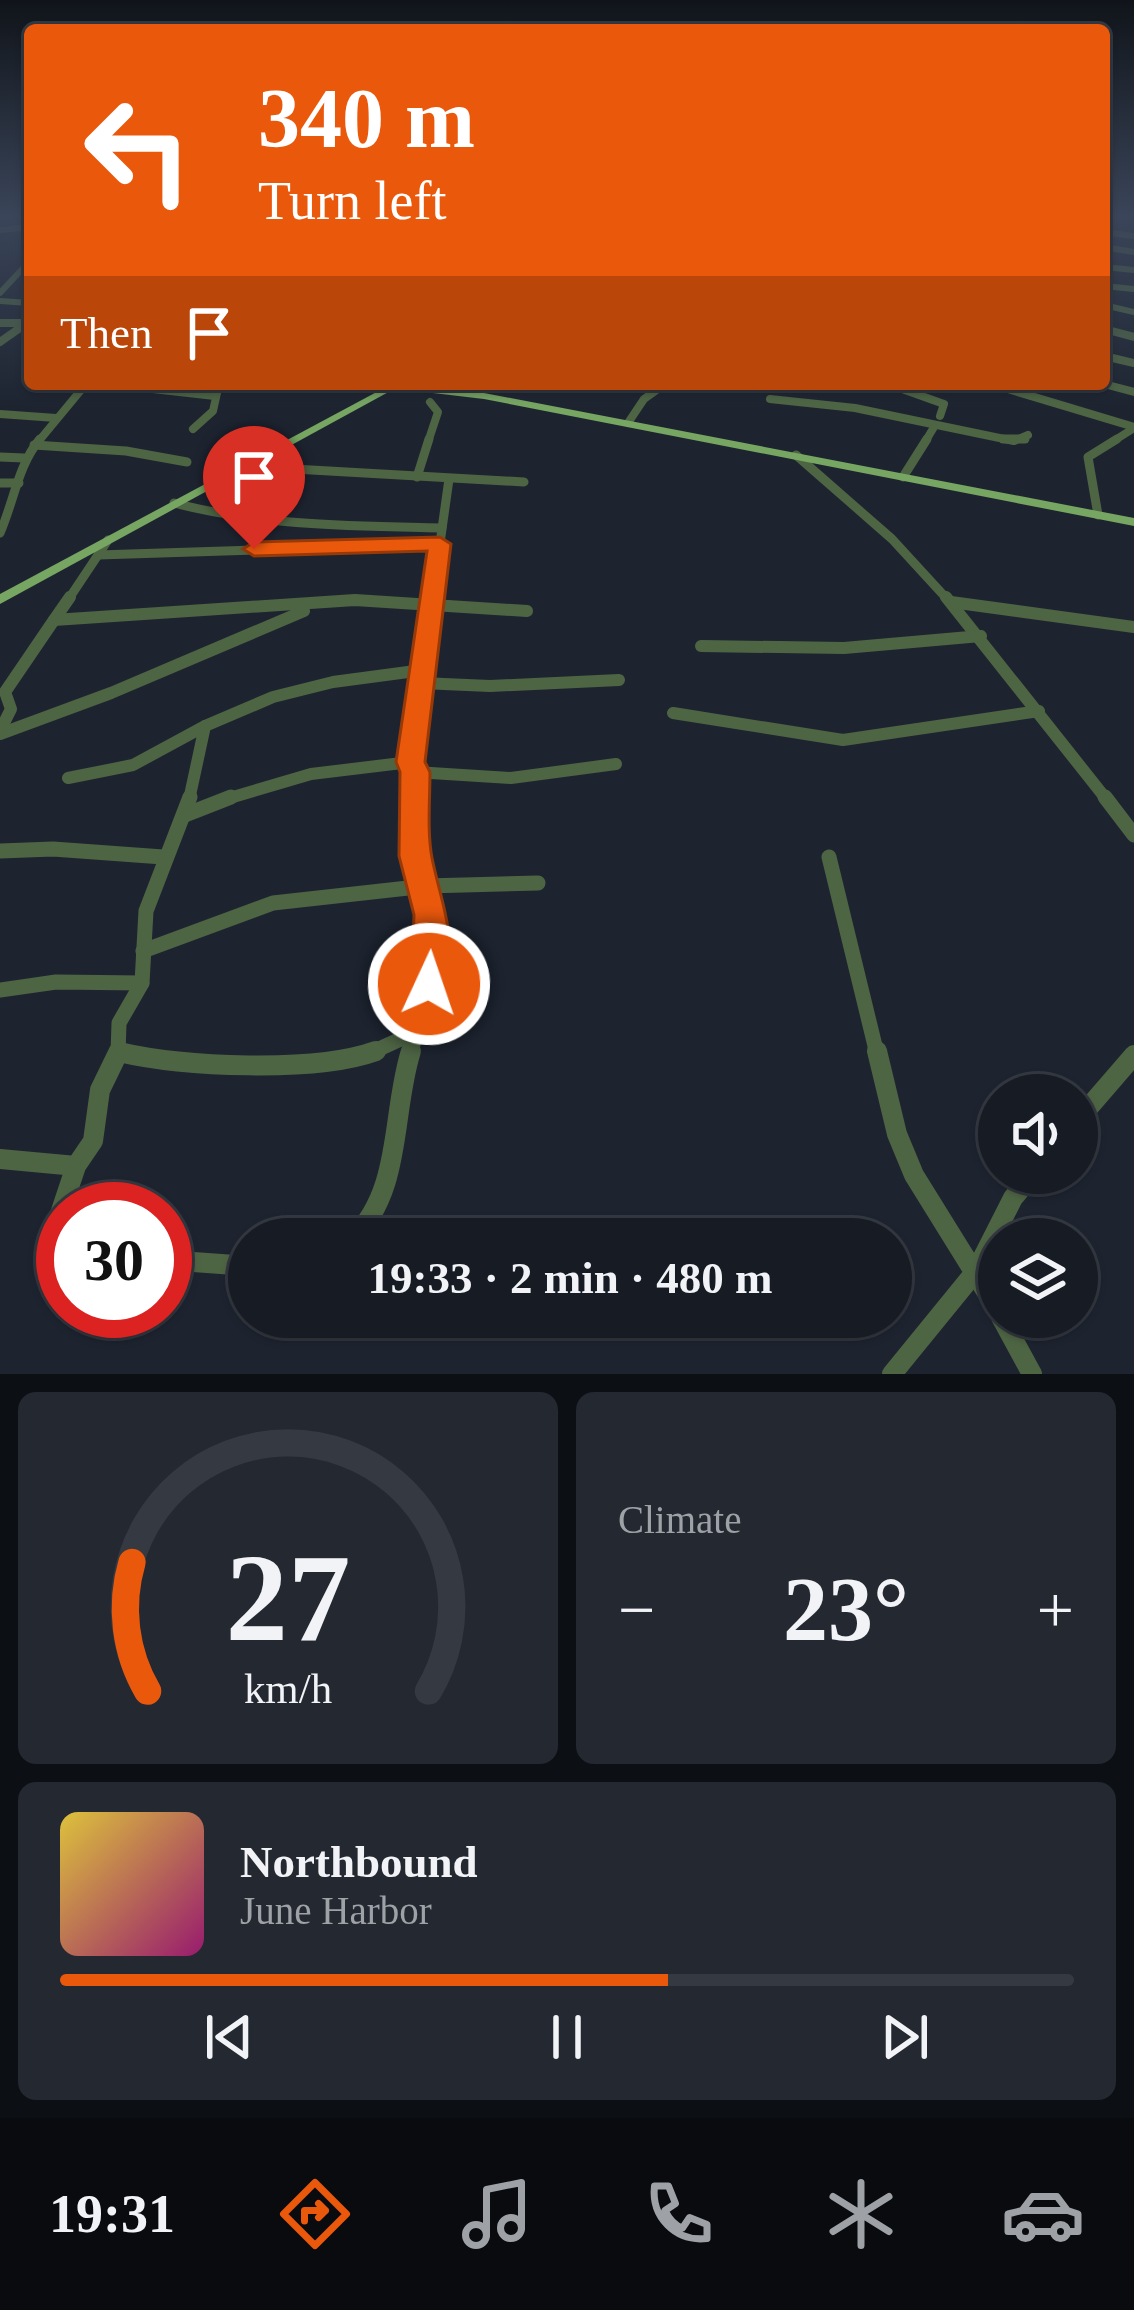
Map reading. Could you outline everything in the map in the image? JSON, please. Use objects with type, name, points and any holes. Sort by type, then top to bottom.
[{"type":"main road","points":[[0,596],[356,396],[376,390]]},
{"type":"main road","points":[[0,596],[240,466],[356,396],[413,390]]},
{"type":"main road","points":[[458,390],[1134,522]]},
{"type":"street","points":[[0,532],[14,501],[24,458],[81,390]]},
{"type":"street","points":[[160,390],[215,397]]},
{"type":"street","points":[[194,429],[212,411],[217,390]]},
{"type":"street","points":[[628,423],[644,399],[657,390]]},
{"type":"street","points":[[905,390],[944,404],[940,416]]},
{"type":"street","points":[[1011,390],[1134,428]]},
{"type":"street","points":[[770,399],[855,408],[1020,442],[1028,435]]},
{"type":"street","points":[[417,478],[438,412],[430,402]]},
{"type":"street","points":[[0,414],[56,418]]},
{"type":"street","points":[[903,477],[934,427]]},
{"type":"street","points":[[1098,515],[1088,457],[1134,428]]},
{"type":"street","points":[[34,445],[126,451],[187,462]]},
{"type":"street","points":[[796,455],[850,501],[981,636],[1134,835]]},
{"type":"street","points":[[0,457],[24,458]]},
{"type":"street","points":[[240,466],[524,482]]},
{"type":"street","points":[[371,1218],[386,1178],[403,1079],[425,1012],[433,956],[426,886],[413,835],[412,767],[448,479]]},
{"type":"street","points":[[0,483],[19,483]]},
{"type":"street","points":[[0,503],[14,501]]},
{"type":"street","points":[[174,503],[220,515],[332,526],[442,528]]},
{"type":"street","points":[[0,732],[11,709],[5,692],[108,540]]},
{"type":"street","points":[[98,555],[440,544]]},
{"type":"street","points":[[55,620],[355,600],[527,611]]},
{"type":"street","points":[[950,602],[1134,627]]},
{"type":"street","points":[[0,732],[112,693],[321,604]]},
{"type":"street","points":[[700,646],[844,648],[981,636]]},
{"type":"street","points":[[68,778],[133,765],[247,706],[314,686],[422,676],[490,686],[619,680]]},
{"type":"street","points":[[673,713],[843,740],[1039,711]]},
{"type":"street","points":[[71,1182],[93,1141],[100,1090],[119,1052],[119,1023],[142,983],[146,910],[185,815],[205,726]]},
{"type":"street","points":[[185,815],[262,785],[311,773],[412,767],[512,778],[616,764]]},
{"type":"street","points":[[0,851],[164,857]]},
{"type":"street","points":[[829,857],[897,1134],[914,1175],[978,1275]]},
{"type":"street","points":[[142,951],[273,903],[426,886],[538,884]]},
{"type":"street","points":[[0,990],[56,982],[142,983]]},
{"type":"street","points":[[119,1052],[146,1060],[291,1065],[365,1053],[416,1032]]},
{"type":"street","points":[[1098,1097],[1134,1055]]},
{"type":"street","points":[[0,1160],[76,1166]]},
{"type":"street","points":[[892,1374],[976,1271],[1016,1194]]},
{"type":"street","points":[[192,1262],[228,1264]]},
{"type":"street","points":[[1013,1338],[1033,1374]]},
{"type":"route","points":[[254,549],[440,544],[410,762],[415,772],[416,856],[432,915],[429,984]]}]
